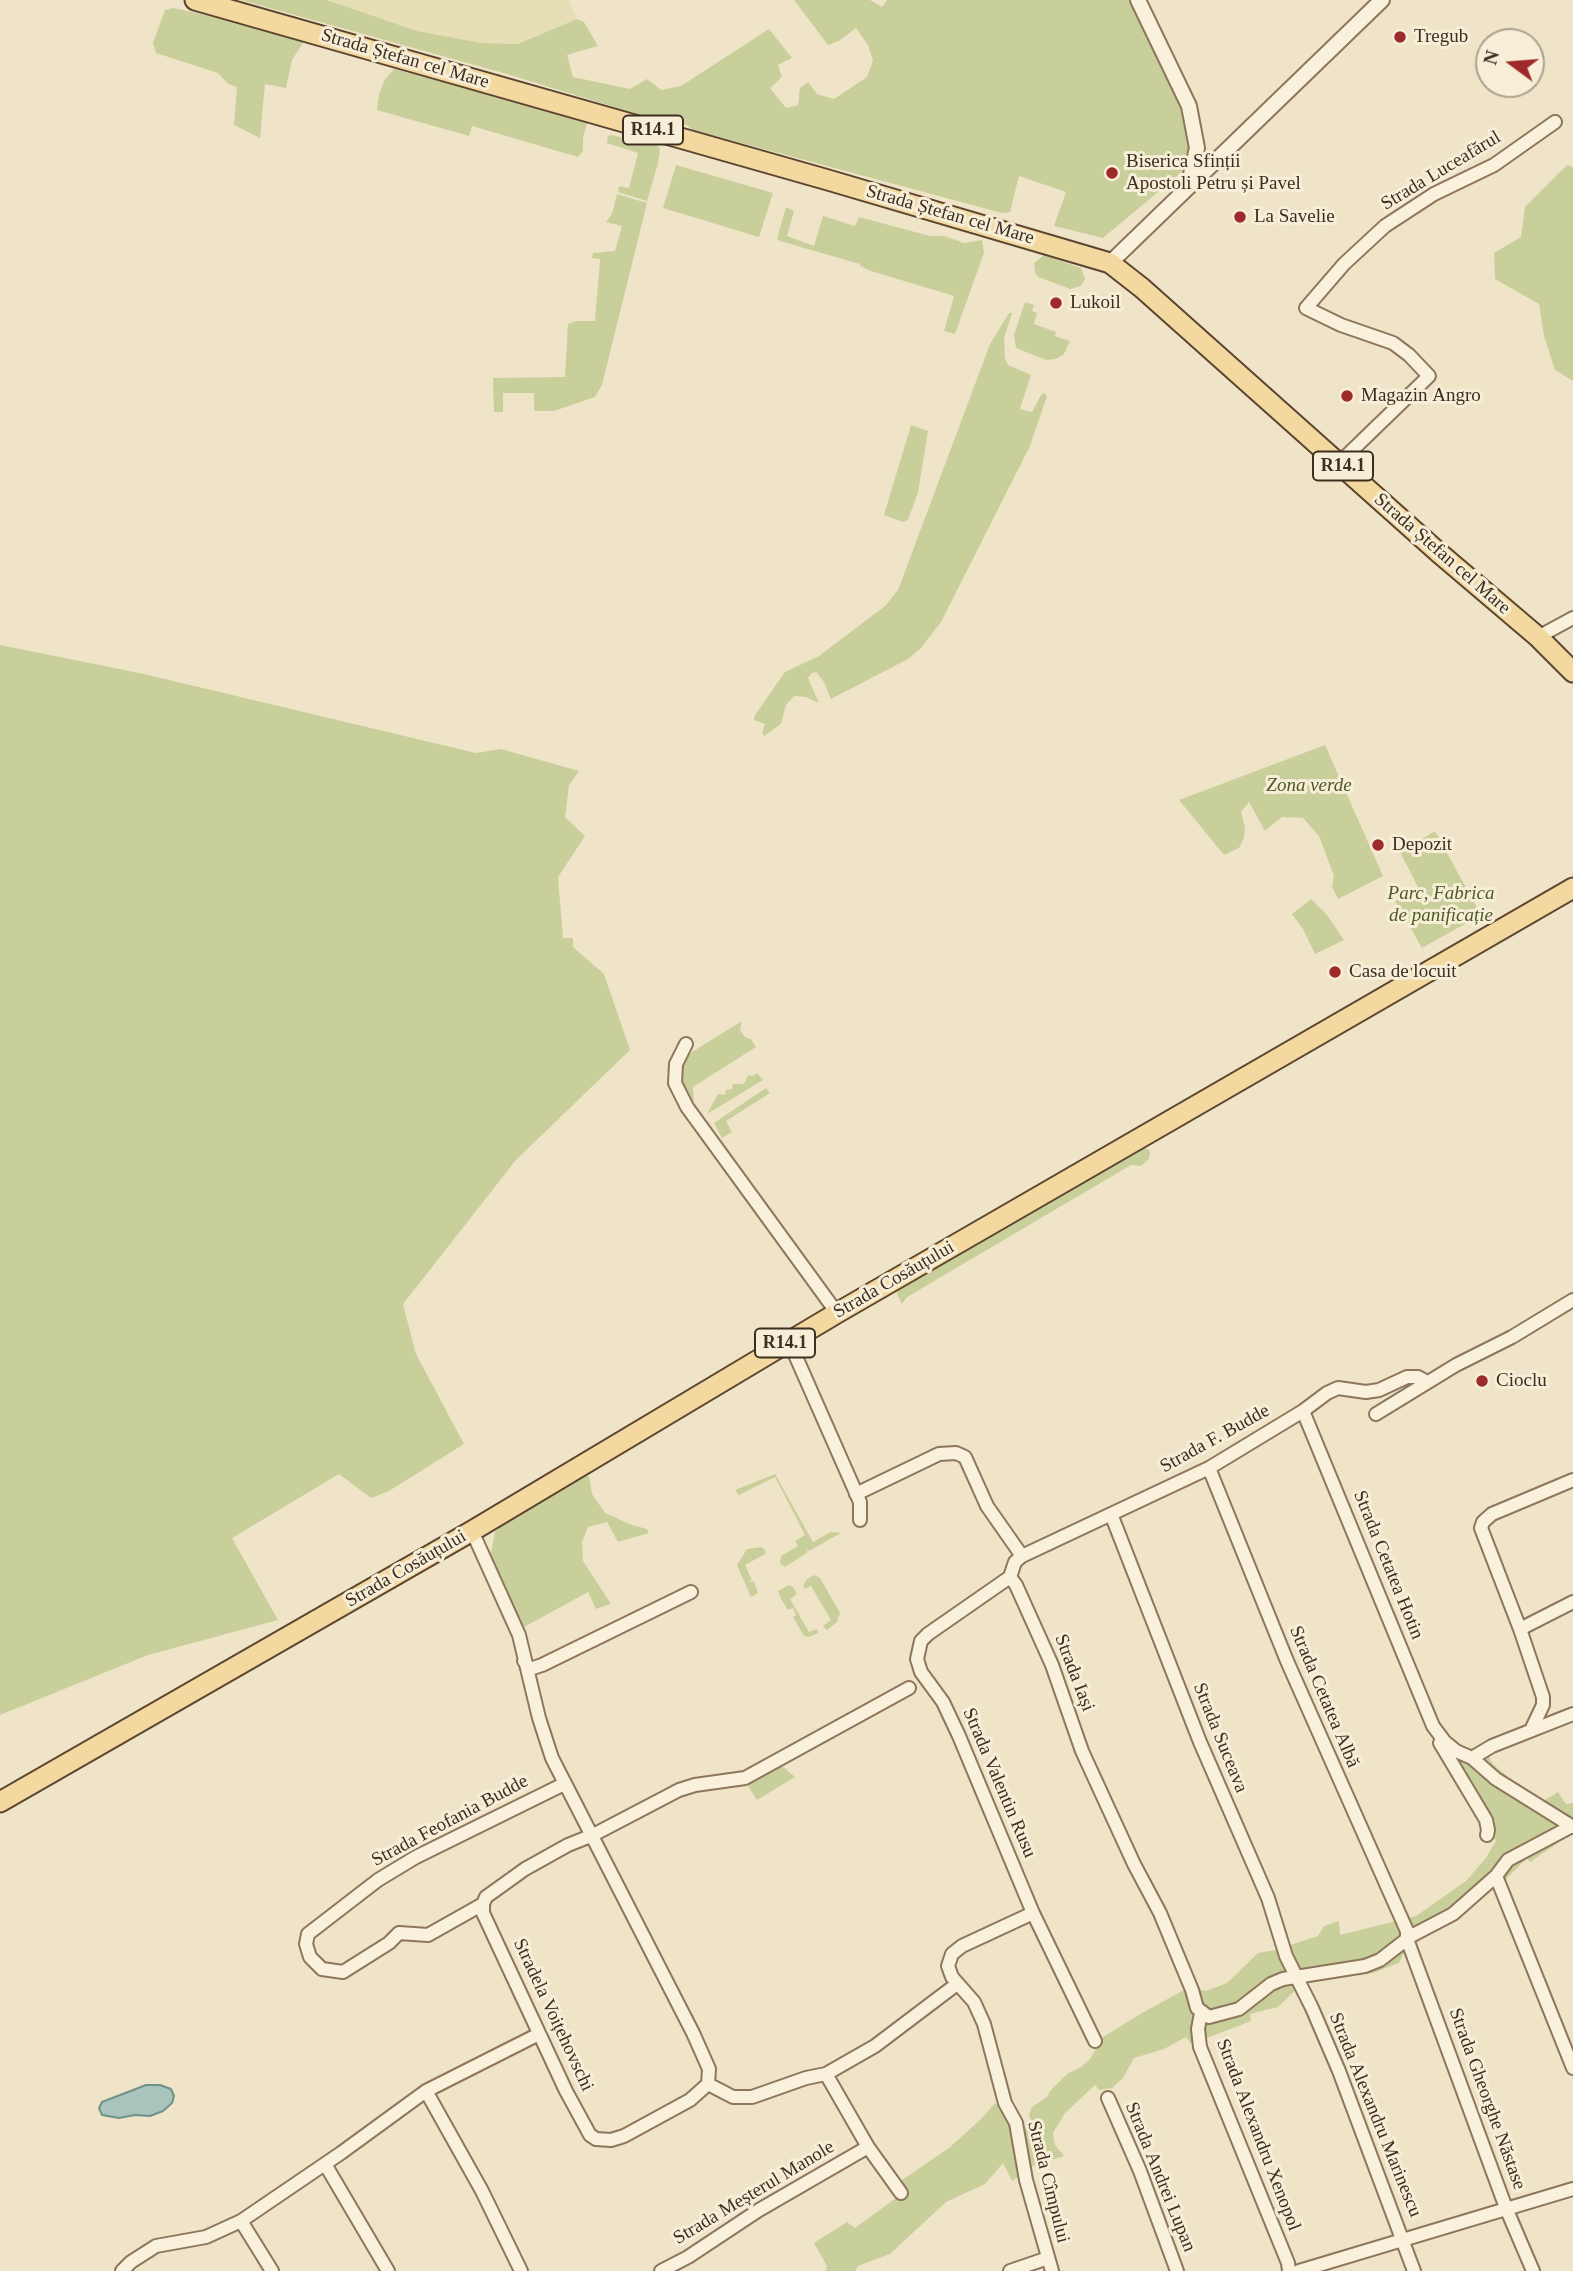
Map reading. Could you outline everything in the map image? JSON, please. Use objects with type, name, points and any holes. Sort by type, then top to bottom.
[{"type":"main road","name":"Strada Ștefan cel Mare","points":[[195,0],[1110,263],[1142,288],[1437,552],[1538,636],[1573,672]]},
{"type":"main road","name":"Strada Cosăuțului","points":[[0,1802],[472,1531],[789,1341],[1573,888]]},
{"type":"street","points":[[1138,0],[1189,106],[1197,148],[1189,185]]},
{"type":"street","points":[[1110,263],[1382,0]]},
{"type":"street","name":"Strada Luceafărul","points":[[1339,463],[1429,376],[1393,343],[1377,335],[1341,325],[1306,308],[1344,264],[1385,226],[1434,194],[1494,165],[1555,122]]},
{"type":"street","points":[[1538,636],[1573,618]]},
{"type":"street","points":[[687,1044],[676,1064],[675,1083],[687,1107],[837,1313]]},
{"type":"street","name":"Strada F. Budde","points":[[1376,1414],[1427,1382],[1573,1300]]},
{"type":"street","points":[[789,1341],[856,1494],[860,1520]]},
{"type":"street","name":"Strada F. Budde","points":[[1022,1556],[1209,1468],[1338,1388],[1366,1392],[1379,1390],[1407,1377],[1418,1377],[1427,1382]]},
{"type":"street","name":"Strada Cetatea Hotin","points":[[1303,1411],[1433,1726],[1456,1751],[1472,1758],[1496,1779],[1572,1827]]},
{"type":"street","points":[[856,1494],[939,1454],[956,1453],[965,1457],[987,1506],[1022,1556],[1015,1562],[1010,1577]]},
{"type":"street","name":"Strada Cetatea Albă","points":[[1209,1468],[1287,1661],[1402,1919],[1408,1939]]},
{"type":"street","points":[[1557,1719],[1543,1703],[1536,1672],[1482,1534],[1483,1521],[1492,1514],[1573,1480]]},
{"type":"street","name":"Strada Suceava","points":[[1111,1514],[1205,1753],[1268,1898],[1279,1938],[1295,1976]]},
{"type":"street","points":[[472,1531],[519,1635],[548,1745],[564,1784],[593,1835],[698,2045],[709,2068],[708,2084],[733,2097],[752,2097],[806,2078],[826,2074],[875,2046],[957,1984],[951,1977],[948,1966],[952,1954],[962,1946],[1032,1913]]},
{"type":"street","name":"Strada Valentin Rusu","points":[[1010,1577],[928,1634],[921,1642],[917,1659],[922,1672],[943,1702],[959,1736],[1032,1913],[1095,2041]]},
{"type":"street","name":"Strada Iași","points":[[1010,1577],[1052,1665],[1082,1751],[1134,1864],[1160,1913],[1197,2008],[1205,2015]]},
{"type":"street","points":[[524,1661],[530,1669],[542,1665],[691,1592]]},
{"type":"street","points":[[1520,1629],[1573,1602]]},
{"type":"street","points":[[484,1904],[486,1896],[525,1869],[568,1845],[593,1835],[679,1790],[745,1778],[909,1688]]},
{"type":"street","points":[[1532,1728],[1543,1703]]},
{"type":"street","points":[[1472,1758],[1532,1728],[1573,1714]]},
{"type":"street","name":"Strada Cetatea Hotin","points":[[1437,1732],[1441,1745],[1486,1820],[1487,1835]]},
{"type":"street","name":"Strada Feofania Budde","points":[[484,1904],[428,1935],[399,1933],[389,1943],[343,1972],[322,1969],[307,1950],[308,1934],[377,1880],[416,1857],[564,1784]]},
{"type":"street","points":[[1205,2015],[1239,2008],[1271,1984],[1295,1976],[1365,1966],[1388,1956],[1408,1939],[1453,1914],[1496,1876],[1508,1860],[1572,1827]]},
{"type":"street","points":[[1496,1876],[1573,2068]]},
{"type":"street","name":"Stradela Voițehovschi","points":[[484,1904],[483,1913],[539,2034],[584,2126],[596,2139],[611,2140],[624,2136],[690,2100],[708,2084]]},
{"type":"street","name":"Strada Gheorghe Năstase","points":[[1408,1939],[1506,2208],[1533,2271]]},
{"type":"street","name":"Strada Alexandru Marinescu","points":[[1295,1976],[1339,2071],[1414,2271]]},
{"type":"street","name":"Strada Cîmpului","points":[[957,1984],[974,2002],[984,2024],[1005,2103],[1016,2123],[1026,2180],[1050,2265]]},
{"type":"street","name":"Strada Alexandru Xenopol","points":[[1205,2015],[1198,2029],[1200,2047],[1289,2271]]},
{"type":"street","points":[[122,2271],[156,2246],[206,2237],[241,2221],[426,2091],[539,2034]]},
{"type":"street","points":[[826,2074],[868,2147],[901,2193]]},
{"type":"street","points":[[426,2091],[482,2190],[521,2271]]},
{"type":"street","name":"Strada Andrei Lupan","points":[[1108,2098],[1140,2171],[1177,2271]]},
{"type":"street","name":"Strada Meșterul Manole","points":[[661,2271],[868,2147]]},
{"type":"street","points":[[325,2164],[388,2271]]},
{"type":"street","points":[[1299,2271],[1573,2189]]},
{"type":"street","points":[[241,2221],[272,2271]]},
{"type":"street","points":[[1010,2271],[1050,2265]]},
{"type":"shaded area","points":[[327,0],[569,0],[577,19],[518,44],[481,43],[417,31]]},
{"type":"green space","points":[[241,0],[327,0],[417,31],[481,43],[518,44],[577,19],[584,22],[598,46],[567,55],[573,77],[630,89],[647,79],[661,90],[681,86],[769,29],[792,58],[778,65],[782,77],[770,88],[786,108],[798,105],[800,88],[808,82],[817,94],[834,99],[867,77],[873,61],[868,45],[856,28],[839,41],[828,45],[794,0],[870,0],[882,7],[887,0],[1133,0],[1176,90],[1189,125],[1191,151],[1182,172],[1103,238],[1054,226],[1066,192],[1019,176],[1010,212],[1002,213],[693,130],[685,124],[679,127],[507,74]]},
{"type":"green space","points":[[173,8],[226,19],[304,41],[292,60],[286,88],[265,84],[260,138],[234,125],[237,87],[228,84],[218,73],[156,53],[153,43],[165,10]]},
{"type":"green space","points":[[394,69],[588,121],[583,137],[583,151],[578,157],[472,126],[469,136],[377,110],[385,79]]},
{"type":"green space","points":[[608,136],[640,143],[656,143],[660,149],[647,201],[618,192],[619,186],[629,188],[638,153],[607,143]]},
{"type":"green space","points":[[676,165],[773,193],[759,237],[663,208]]},
{"type":"green space","points":[[1567,165],[1573,167],[1573,381],[1555,370],[1544,336],[1539,304],[1495,279],[1494,253],[1521,237],[1525,207]]},
{"type":"green space","points":[[617,194],[647,203],[602,385],[595,397],[554,411],[534,411],[534,393],[503,393],[503,412],[494,412],[493,378],[565,377],[568,324],[595,321],[600,259],[592,258],[593,253],[615,251],[622,226],[606,222],[612,214]]},
{"type":"green space","points":[[786,207],[794,211],[787,236],[814,246],[823,216],[855,226],[859,217],[964,243],[982,240],[984,253],[955,334],[944,331],[954,296],[777,239]]},
{"type":"green space","points":[[1044,255],[1081,268],[1085,279],[1081,286],[1070,289],[1038,277],[1034,263]]},
{"type":"green space","points":[[1025,302],[1034,305],[1032,311],[1037,313],[1034,324],[1056,332],[1055,336],[1070,341],[1064,354],[1056,359],[1046,360],[1016,348],[1014,335]]},
{"type":"green space","points":[[1009,313],[1012,313],[1004,338],[1005,358],[1008,365],[1031,375],[1020,409],[1032,412],[1041,395],[1044,393],[1047,396],[1030,446],[941,622],[920,649],[908,659],[831,699],[824,682],[816,672],[812,673],[808,678],[819,703],[806,697],[794,696],[786,705],[781,724],[764,736],[762,733],[765,724],[754,720],[755,715],[785,672],[819,656],[885,606],[898,590],[990,344]]},
{"type":"green space","points":[[911,425],[928,431],[918,492],[908,520],[903,522],[884,515]]},
{"type":"green space","points":[[0,645],[144,674],[476,753],[501,749],[579,771],[569,785],[565,817],[585,836],[558,877],[563,938],[573,938],[573,947],[604,974],[630,1050],[516,1160],[403,1304],[416,1354],[464,1444],[389,1491],[371,1498],[339,1474],[232,1538],[278,1620],[148,1655],[0,1715]]},
{"type":"green space","name":"Zona verde","points":[[1325,745],[1383,876],[1338,899],[1332,887],[1334,876],[1319,836],[1303,818],[1282,817],[1265,831],[1249,802],[1241,812],[1245,827],[1244,838],[1239,848],[1224,855],[1179,800]]},
{"type":"green space","name":"Parc, Fabrica de panificație","points":[[1435,831],[1481,915],[1422,948],[1395,901],[1418,887],[1400,852]]},
{"type":"green space","points":[[1311,899],[1327,915],[1344,940],[1315,954],[1292,914]]},
{"type":"green space","points":[[742,1021],[740,1030],[756,1047],[693,1087],[694,1106],[680,1084],[679,1065],[692,1052]]},
{"type":"green space","points":[[757,1073],[763,1080],[707,1114],[718,1094],[725,1095],[726,1090],[732,1089],[733,1084],[744,1084],[748,1075]]},
{"type":"green space","points":[[766,1088],[770,1093],[726,1121],[732,1132],[722,1138],[714,1123]]},
{"type":"green space","points":[[1143,1146],[1150,1154],[1149,1159],[1141,1166],[1131,1165],[907,1297],[902,1304],[897,1294],[898,1287]]},
{"type":"green space","points":[[586,1474],[592,1494],[605,1513],[647,1529],[649,1533],[618,1542],[607,1522],[588,1527],[582,1542],[583,1561],[611,1604],[596,1609],[588,1592],[524,1627],[518,1623],[490,1558],[495,1532]]},
{"type":"green space","points":[[775,1474],[813,1542],[831,1532],[841,1533],[809,1551],[804,1546],[808,1552],[785,1567],[780,1563],[781,1556],[798,1546],[795,1541],[805,1535],[775,1477],[739,1495],[735,1490]]},
{"type":"green space","points":[[761,1547],[765,1554],[745,1565],[752,1580],[747,1583],[754,1581],[758,1593],[751,1597],[737,1565],[747,1549]]},
{"type":"green space","points":[[815,1575],[820,1578],[840,1613],[837,1622],[827,1630],[823,1626],[831,1620],[811,1586],[805,1589],[803,1586],[807,1579]]},
{"type":"green space","points":[[789,1585],[797,1594],[790,1599],[809,1632],[817,1629],[818,1633],[804,1636],[793,1617],[796,1615],[793,1608],[788,1610],[781,1599],[778,1591]]},
{"type":"green space","points":[[1450,1739],[1462,1748],[1482,1745],[1493,1764],[1523,1790],[1539,1798],[1545,1800],[1558,1792],[1566,1804],[1573,1803],[1573,1828],[1558,1843],[1530,1862],[1527,1858],[1505,1880],[1417,1940],[1404,1953],[1399,1963],[1373,1973],[1307,1979],[1278,2007],[1250,2014],[1251,2021],[1191,2044],[1186,2037],[1164,2049],[1134,2058],[1123,2078],[1112,2088],[1099,2090],[1095,2085],[1065,2113],[1053,2133],[1055,2145],[1064,2156],[1033,2166],[1012,2181],[1003,2163],[985,2184],[946,2202],[890,2254],[858,2266],[855,2271],[826,2271],[827,2266],[814,2243],[847,2222],[855,2228],[896,2198],[902,2180],[949,2148],[995,2103],[1022,2130],[1032,2124],[1029,2115],[1032,2107],[1047,2097],[1067,2074],[1090,2059],[1103,2037],[1142,2013],[1184,1990],[1206,1991],[1227,1983],[1258,1953],[1318,1936],[1324,1926],[1339,1921],[1340,1935],[1416,1916],[1466,1881],[1486,1858],[1496,1841],[1436,1747]]},
{"type":"green space","points":[[782,1766],[795,1777],[757,1800],[748,1786],[750,1782]]},
{"type":"water","points":[[146,2085],[160,2085],[171,2089],[174,2096],[172,2103],[163,2111],[150,2116],[119,2118],[102,2115],[99,2108],[102,2102]]},
{"type":"place","name":"Tregub","points":[[1400,37]]},
{"type":"place","name":"Biserica Sfinții Apostoli Petru și Pavel","points":[[1112,173]]},
{"type":"place","name":"La Savelie","points":[[1240,217]]},
{"type":"place","name":"Lukoil","points":[[1056,303]]},
{"type":"place","name":"Magazin Angro","points":[[1347,396]]},
{"type":"place","name":"Depozit","points":[[1378,845]]},
{"type":"place","name":"Casa de locuit","points":[[1335,972]]},
{"type":"place","name":"Cioclu","points":[[1482,1381]]}]
